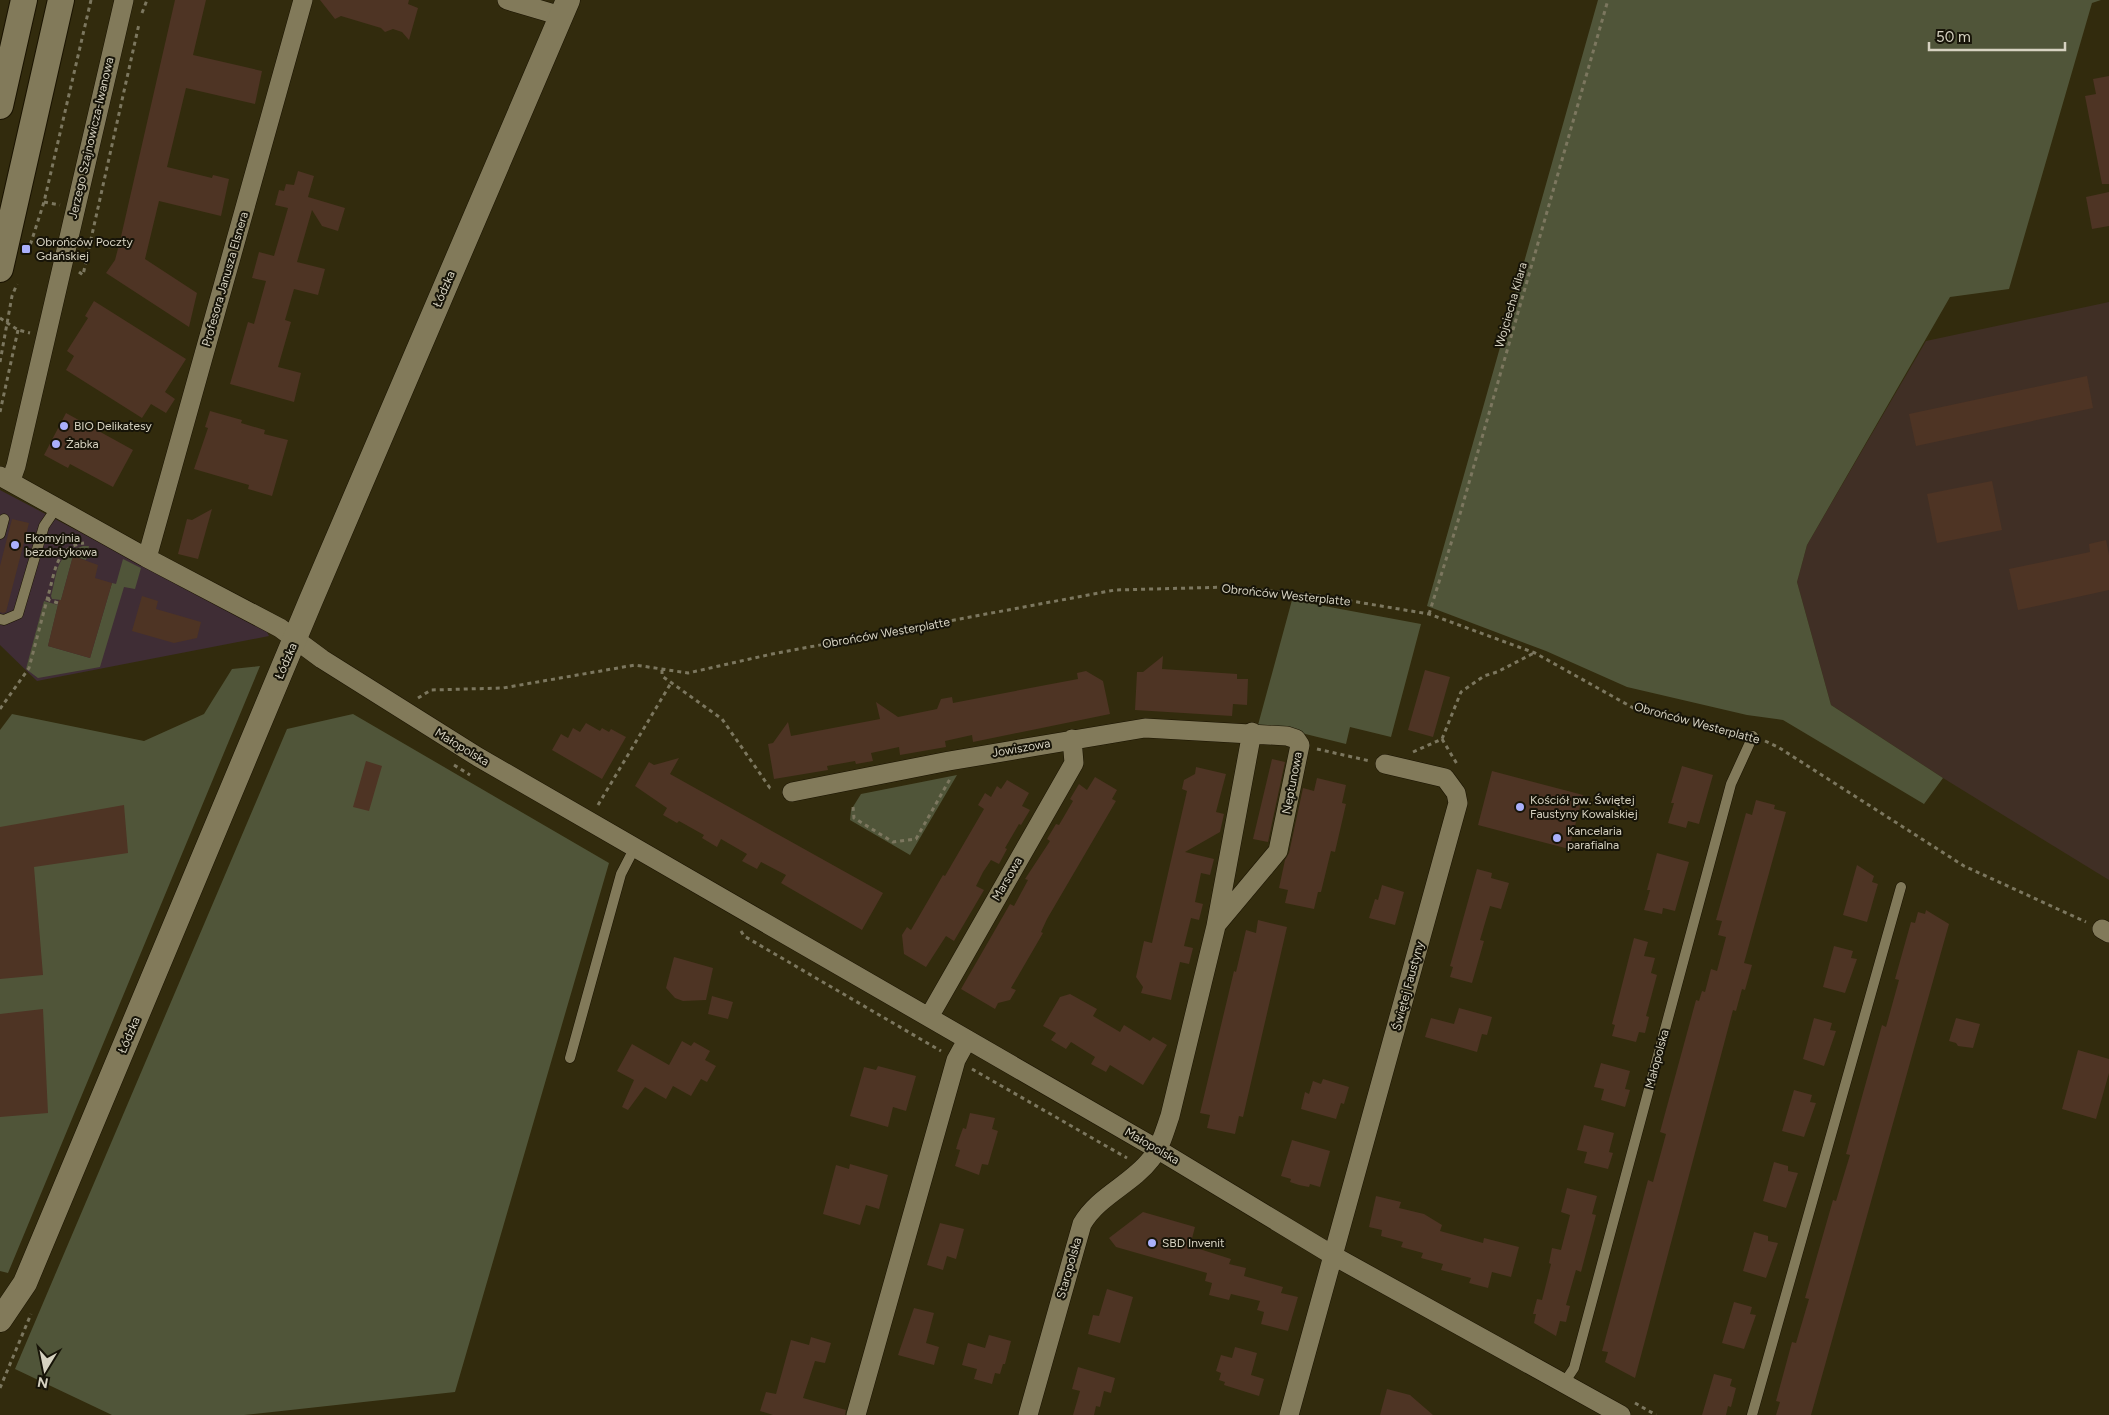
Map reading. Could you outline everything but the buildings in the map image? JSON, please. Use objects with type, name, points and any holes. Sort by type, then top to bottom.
[{"type":"main road","points":[[0,106],[24,0]]},
{"type":"main road","points":[[0,269],[61,0]]},
{"type":"street","name":"Jerzego Szajnowicza-Iwanowa","points":[[5,478],[16,466],[124,0]]},
{"type":"street","name":"Profesora Janusza Elsnera","points":[[147,558],[303,0]]},
{"type":"street","points":[[507,0],[564,8]]},
{"type":"street","name":"Łódzka","points":[[0,1320],[25,1283],[295,638],[564,8]]},
{"type":"street","name":"Małopolska","points":[[5,478],[147,558],[280,628],[322,659],[478,757],[1157,1149],[1334,1256],[1621,1415]]},
{"type":"street","name":"Jowiszowa","points":[[792,792],[949,761],[1145,728],[1252,732]]},
{"type":"street","name":"Neptunowa","points":[[1157,1149],[1170,1116],[1216,926],[1252,732],[1288,736],[1296,739],[1300,745],[1278,851],[1216,926]]},
{"type":"street","name":"Marsowa","points":[[929,1017],[1074,763],[1072,739]]},
{"type":"street","name":"Świętej Faustyny","points":[[1334,1256],[1458,804],[1454,789],[1445,778],[1385,764]]},
{"type":"street","points":[[856,1415],[956,1060],[967,1040]]},
{"type":"street","name":"Staropolska","points":[[1028,1415],[1082,1224],[1096,1207],[1143,1168],[1157,1149]]},
{"type":"street","points":[[1289,1415],[1334,1256]]},
{"type":"lane","points":[[0,619],[4,620],[18,614],[44,526],[57,507]]},
{"type":"lane","points":[[0,534],[4,519]]},
{"type":"lane","name":"Małopolska","points":[[1564,1383],[1574,1368],[1731,784],[1753,736]]},
{"type":"lane","points":[[570,1058],[621,874],[635,847]]},
{"type":"lane","points":[[1752,1415],[1901,887]]},
{"type":"path","points":[[44,202],[91,0]]},
{"type":"path","name":"Wojciecha Kilara","points":[[1430,614],[1608,0]]},
{"type":"path","points":[[0,318],[18,330],[45,336]]},
{"type":"path","points":[[0,362],[8,323]]},
{"type":"path","points":[[0,412],[18,330]]},
{"type":"path","points":[[0,708],[29,668],[60,557],[70,548],[81,544],[90,544]]},
{"type":"path","name":"Obrońców Westerplatte","points":[[406,713],[416,699],[431,690],[503,688],[635,665],[688,672],[772,654],[1115,590],[1229,587],[1321,596],[1430,614],[1535,653],[1636,710],[1753,736],[1778,746],[1964,866],[2106,931]]},
{"type":"path","points":[[48,596],[49,600],[58,603]]},
{"type":"path","points":[[1300,745],[1385,764],[1442,739],[1461,692],[1484,676],[1497,672],[1535,653]]},
{"type":"path","points":[[662,670],[662,676],[722,719],[770,788],[792,792]]},
{"type":"path","points":[[598,805],[671,683]]},
{"type":"path","points":[[853,807],[854,818],[893,842],[916,839],[951,777],[949,761]]},
{"type":"shaded area","points":[[2109,302],[2109,880],[1943,778],[1831,705],[1797,582],[1807,545],[1926,341]]},
{"type":"shaded area","points":[[0,490],[266,630],[269,636],[37,681],[0,645]]},
{"type":"green space","points":[[1598,0],[2101,0],[2092,3],[2009,289],[1950,297],[1807,545],[1797,582],[1831,705],[1943,778],[1924,804],[1783,720],[1747,715],[1627,687],[1546,651],[1427,606]]},
{"type":"green space","points":[[83,546],[89,546],[86,560],[73,556],[61,600],[52,599],[51,596],[57,571],[62,559],[67,554]]},
{"type":"green space","points":[[123,559],[141,568],[135,589],[124,587],[100,667],[38,678],[26,669],[44,601],[58,605],[48,646],[90,658],[112,583],[116,584]]},
{"type":"green space","points":[[1292,600],[1421,624],[1391,737],[1350,727],[1346,744],[1281,728],[1258,725]]},
{"type":"green space","points":[[260,666],[8,1273],[0,1271],[0,730],[12,714],[144,741],[204,714],[232,669]]},
{"type":"green space","points":[[353,714],[609,863],[455,1392],[244,1415],[112,1415],[15,1369],[287,729]]},
{"type":"green space","points":[[957,775],[910,855],[850,820],[851,810],[861,794]]},
{"type":"place","name":"Obrońców Poczty Gdańskiej","points":[[26,249]]},
{"type":"place","name":"BIO Delikatesy","points":[[64,426]]},
{"type":"place","name":"Żabka","points":[[56,444]]},
{"type":"place","name":"Ekomyjnia bezdotykowa","points":[[15,545]]},
{"type":"place","name":"Kościół pw. Świętej Faustyny Kowalskiej","points":[[1520,807]]},
{"type":"place","name":"Kancelaria parafialna","points":[[1557,838]]},
{"type":"place","name":"SBD Invenit","points":[[1152,1243]]}]
